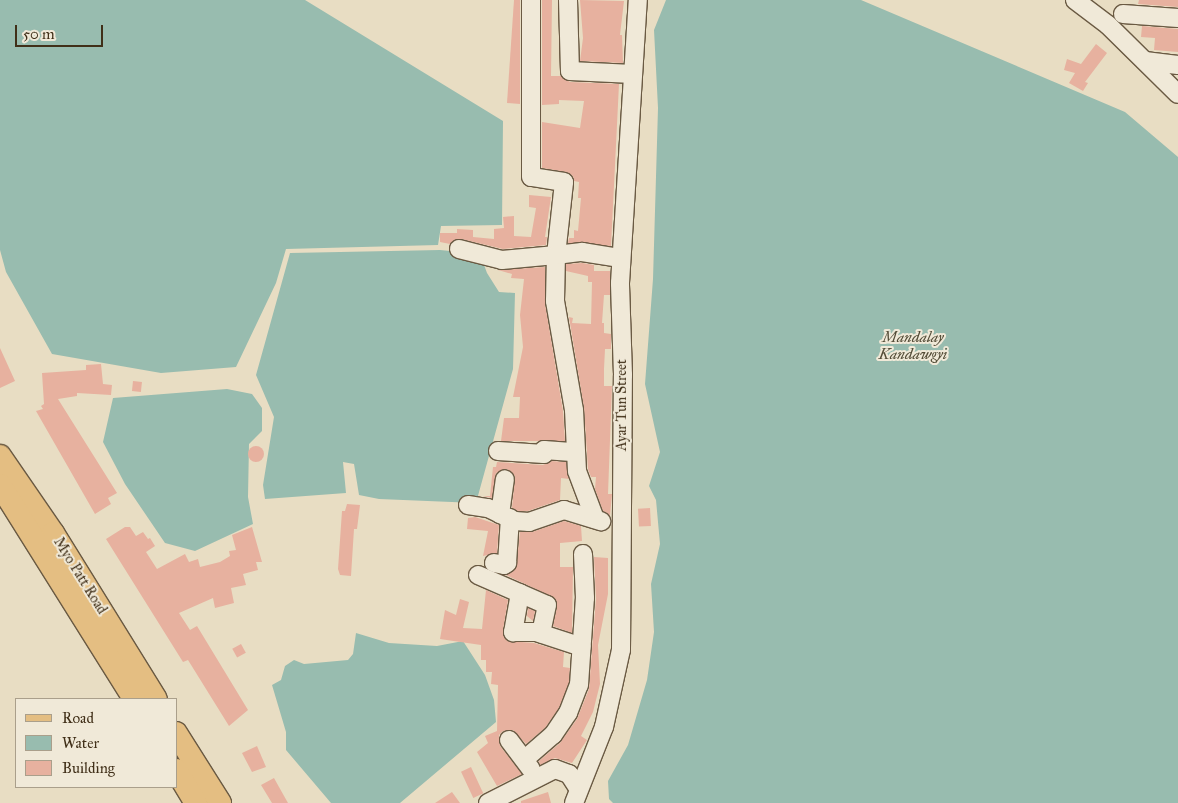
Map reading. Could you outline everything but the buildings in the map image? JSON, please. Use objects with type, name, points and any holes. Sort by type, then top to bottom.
[{"type":"main road","name":"Myo Patt Road","points":[[0,456],[90,610],[134,698]]},
{"type":"main road","name":"Myo Patt Road","points":[[0,485],[155,698]]},
{"type":"main road","points":[[178,735],[220,803]]},
{"type":"main road","points":[[178,773],[196,803]]},
{"type":"street","points":[[531,0],[531,177],[564,182],[556,255],[555,301],[574,410],[578,478],[595,519]]},
{"type":"street","points":[[568,0],[570,71],[633,74]]},
{"type":"street","name":"Ayar Tun Street","points":[[576,796],[604,727],[621,650],[621,258],[638,0]]},
{"type":"street","points":[[1075,0],[1108,25],[1178,94]]},
{"type":"street","points":[[1108,25],[1126,7],[1178,18]]},
{"type":"street","points":[[1145,61],[1178,64]]},
{"type":"street","points":[[459,249],[502,260],[582,252],[621,258]]},
{"type":"street","points":[[498,451],[544,454],[544,450],[575,452]]},
{"type":"street","points":[[494,563],[504,565],[507,562],[505,479]]},
{"type":"street","points":[[468,505],[488,508],[505,516],[528,522],[564,510],[621,525]]},
{"type":"street","points":[[525,759],[553,735],[568,713],[579,685],[585,598],[583,554]]},
{"type":"street","points":[[478,575],[547,605],[541,633]]},
{"type":"street","points":[[520,594],[512,632],[541,633],[582,647]]},
{"type":"street","points":[[509,740],[525,759],[537,778]]},
{"type":"street","points":[[488,803],[559,769],[569,774],[576,796]]},
{"type":"water","points":[[0,0],[305,0],[503,121],[502,225],[441,226],[438,245],[286,249],[276,283],[236,367],[161,373],[52,354],[6,272],[0,250]]},
{"type":"water","name":"Mandalay Kandawgyi","points":[[666,0],[861,0],[1125,112],[1178,157],[1178,803],[613,803],[609,799],[608,781],[628,745],[647,680],[654,632],[651,584],[660,544],[656,500],[649,486],[660,452],[645,384],[653,279],[658,108],[654,30]]},
{"type":"water","points":[[440,250],[480,254],[487,273],[499,292],[515,293],[513,369],[476,503],[379,499],[359,495],[354,464],[343,462],[346,493],[265,499],[263,485],[274,417],[256,375],[290,253]]},
{"type":"water","points":[[227,389],[252,394],[262,408],[262,431],[249,444],[248,497],[253,524],[195,551],[165,543],[125,484],[103,442],[113,398]]},
{"type":"water","points":[[356,633],[389,643],[437,646],[463,641],[485,675],[494,700],[496,722],[400,803],[331,803],[286,750],[286,732],[272,685],[281,680],[285,666],[294,660],[304,664],[348,660],[353,654]]}]
